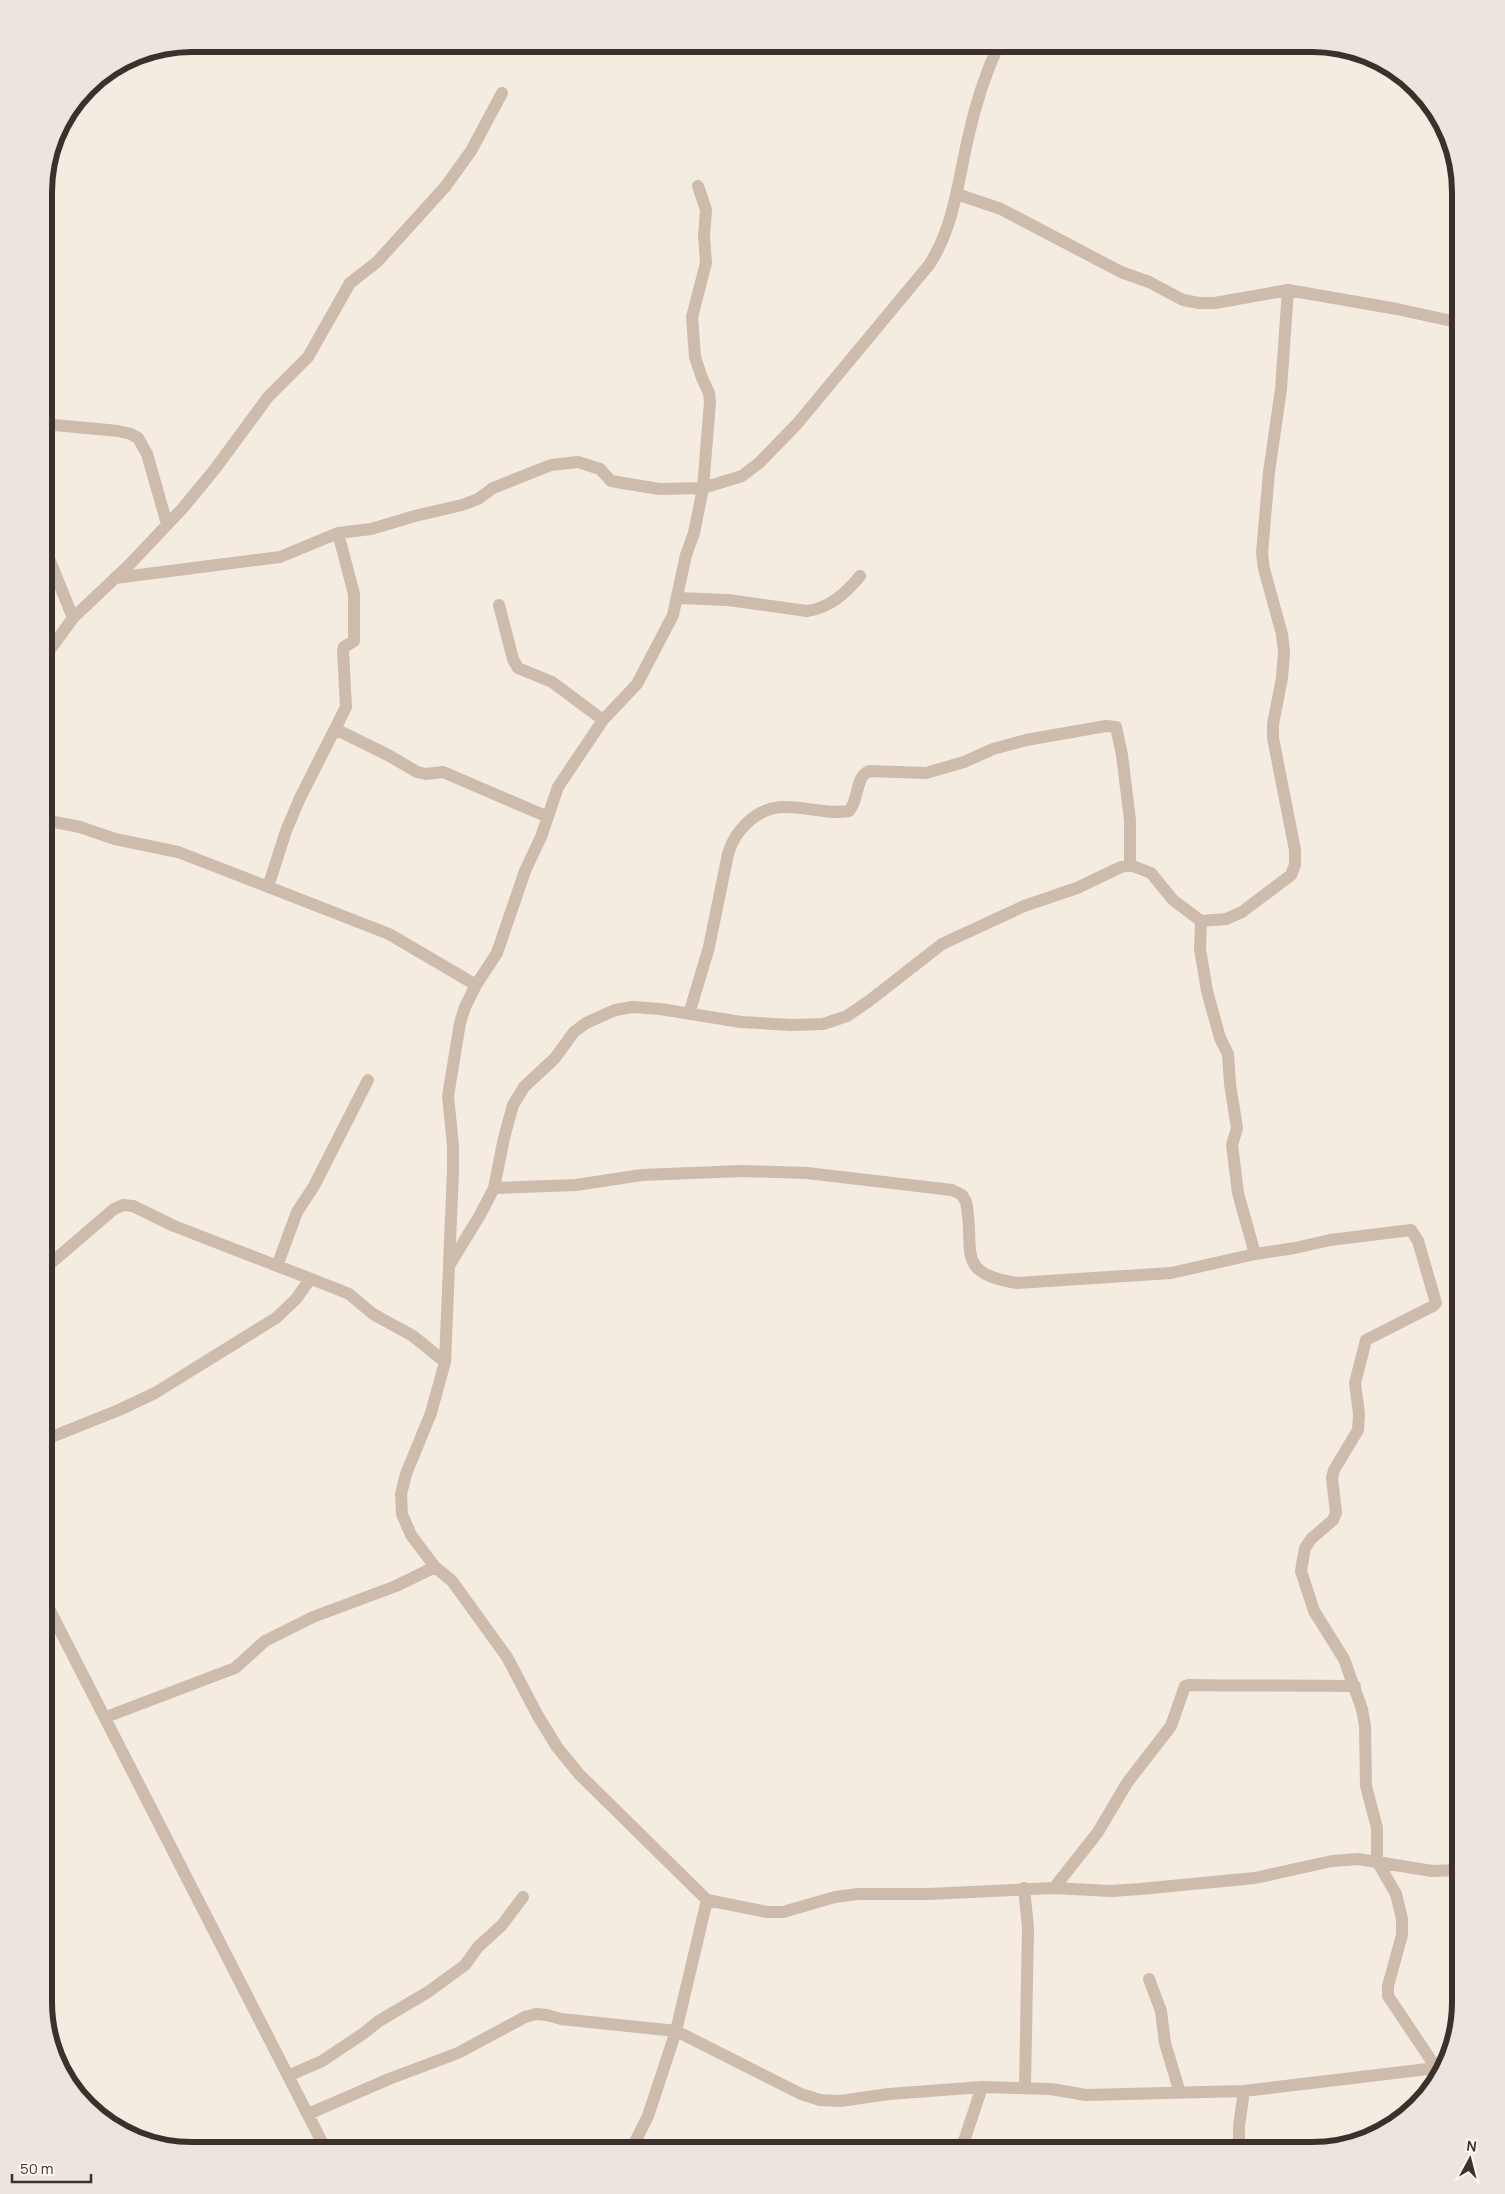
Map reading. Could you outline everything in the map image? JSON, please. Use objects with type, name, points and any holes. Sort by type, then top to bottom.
[{"type":"street","points":[[115,578],[280,557],[338,533],[371,529],[462,505],[478,499],[493,488],[551,465],[578,462],[600,469],[611,481],[659,489],[703,488],[742,476],[760,463],[797,424],[940,250],[957,194],[979,94],[996,53]]},
{"type":"street","points":[[53,646],[73,618],[167,524],[215,469],[268,397],[308,357],[350,284],[377,262],[444,187],[471,151],[502,93]]},
{"type":"street","points":[[698,186],[706,210],[704,236],[706,263],[692,317],[695,357],[709,393],[710,402],[703,488],[673,615],[637,684],[603,720],[558,787],[548,817],[525,870],[497,953],[476,985],[465,1007],[460,1023],[448,1096],[453,1146],[444,1362],[431,1413],[406,1474],[401,1494],[402,1514],[412,1535],[435,1567],[452,1581],[507,1657],[538,1716],[557,1746],[579,1774],[707,1900],[767,1912],[782,1912],[835,1897],[858,1894],[928,1894],[1024,1888],[1112,1891],[1199,1885],[1255,1878],[1332,1861],[1358,1859],[1432,1871],[1452,1870]]},
{"type":"street","points":[[957,194],[1001,209],[1121,272],[1149,282],[1183,300],[1215,303],[1288,290],[1397,309],[1452,321]]},
{"type":"street","points":[[449,1266],[494,1188],[513,1105],[524,1087],[555,1058],[574,1032],[586,1023],[615,1010],[633,1007],[741,1022],[792,1025],[823,1024],[848,1016],[942,944],[1024,906],[1077,888],[1121,867],[1130,865],[1151,873],[1173,900],[1201,921],[1226,919],[1242,912],[1291,875],[1295,865],[1295,850],[1273,738],[1273,724],[1282,678],[1284,652],[1282,634],[1264,569],[1262,553],[1269,472],[1282,381],[1288,290]]},
{"type":"street","points":[[53,425],[118,431],[138,438],[147,454],[167,524]]},
{"type":"street","points":[[268,887],[286,832],[300,798],[335,729],[347,700],[343,651],[344,647],[353,643],[354,594],[338,533]]},
{"type":"street","points":[[53,568],[73,618]]},
{"type":"street","points":[[678,598],[728,600],[807,611],[819,610],[831,604],[851,587],[860,576]]},
{"type":"street","points":[[499,605],[513,659],[518,668],[552,682],[603,720]]},
{"type":"street","points":[[689,1014],[709,947],[731,842],[738,831],[753,817],[767,809],[781,806],[849,810],[853,806],[861,778],[864,773],[869,771],[926,773],[964,762],[993,749],[1026,740],[1106,726],[1116,727],[1122,755],[1130,820],[1130,865]]},
{"type":"street","points":[[335,729],[388,755],[417,772],[426,774],[443,772],[548,817]]},
{"type":"street","points":[[53,822],[80,827],[115,839],[178,852],[389,934],[476,985]]},
{"type":"street","points":[[1201,921],[1200,949],[1204,973],[1214,1019],[1228,1054],[1230,1084],[1237,1128],[1232,1145],[1238,1193],[1255,1254]]},
{"type":"street","points":[[277,1266],[297,1212],[314,1186],[368,1080]]},
{"type":"street","points":[[494,1188],[584,1184],[642,1174],[742,1171],[807,1173],[952,1190],[962,1195],[966,1202],[972,1262],[980,1273],[996,1280],[1017,1283],[1171,1273],[1255,1254],[1354,1236],[1411,1230],[1418,1241],[1436,1303],[1366,1340],[1355,1383],[1359,1414],[1358,1430],[1334,1470],[1332,1478],[1336,1513],[1334,1520],[1311,1539],[1302,1557],[1302,1571],[1309,1601],[1344,1659],[1362,1709],[1365,1726],[1366,1786],[1377,1828],[1377,1861],[1396,1894],[1402,1919],[1402,1935],[1388,1986],[1388,1996],[1436,2068]]},
{"type":"street","points":[[53,1261],[114,1209],[124,1205],[133,1206],[174,1226],[348,1294],[373,1314],[413,1336],[444,1362]]},
{"type":"street","points":[[53,1436],[119,1410],[155,1393],[276,1318],[296,1300],[310,1280]]},
{"type":"street","points":[[106,1717],[234,1668],[265,1641],[313,1618],[396,1586],[435,1567]]},
{"type":"street","points":[[53,1616],[322,2141]]},
{"type":"street","points":[[1054,1888],[1098,1832],[1127,1783],[1171,1726],[1185,1686],[1255,1684],[1355,1686]]},
{"type":"street","points":[[1024,1888],[1028,1928],[1025,2087]]},
{"type":"street","points":[[288,2076],[322,2061],[379,2021],[428,1992],[465,1965],[478,1946],[502,1925],[523,1897]]},
{"type":"street","points":[[636,2141],[648,2116],[676,2031],[707,1900]]},
{"type":"street","points":[[1149,1979],[1161,2011],[1165,2043],[1180,2093]]},
{"type":"street","points":[[308,2114],[389,2079],[458,2053],[525,2017],[536,2014],[571,2021],[676,2031],[801,2094],[820,2100],[840,2101],[889,2094],[982,2087],[1025,2087],[1086,2095],[1244,2091],[1434,2073]]},
{"type":"street","points":[[964,2142],[982,2087]]},
{"type":"street","points":[[1239,2142],[1239,2126],[1244,2091]]}]
